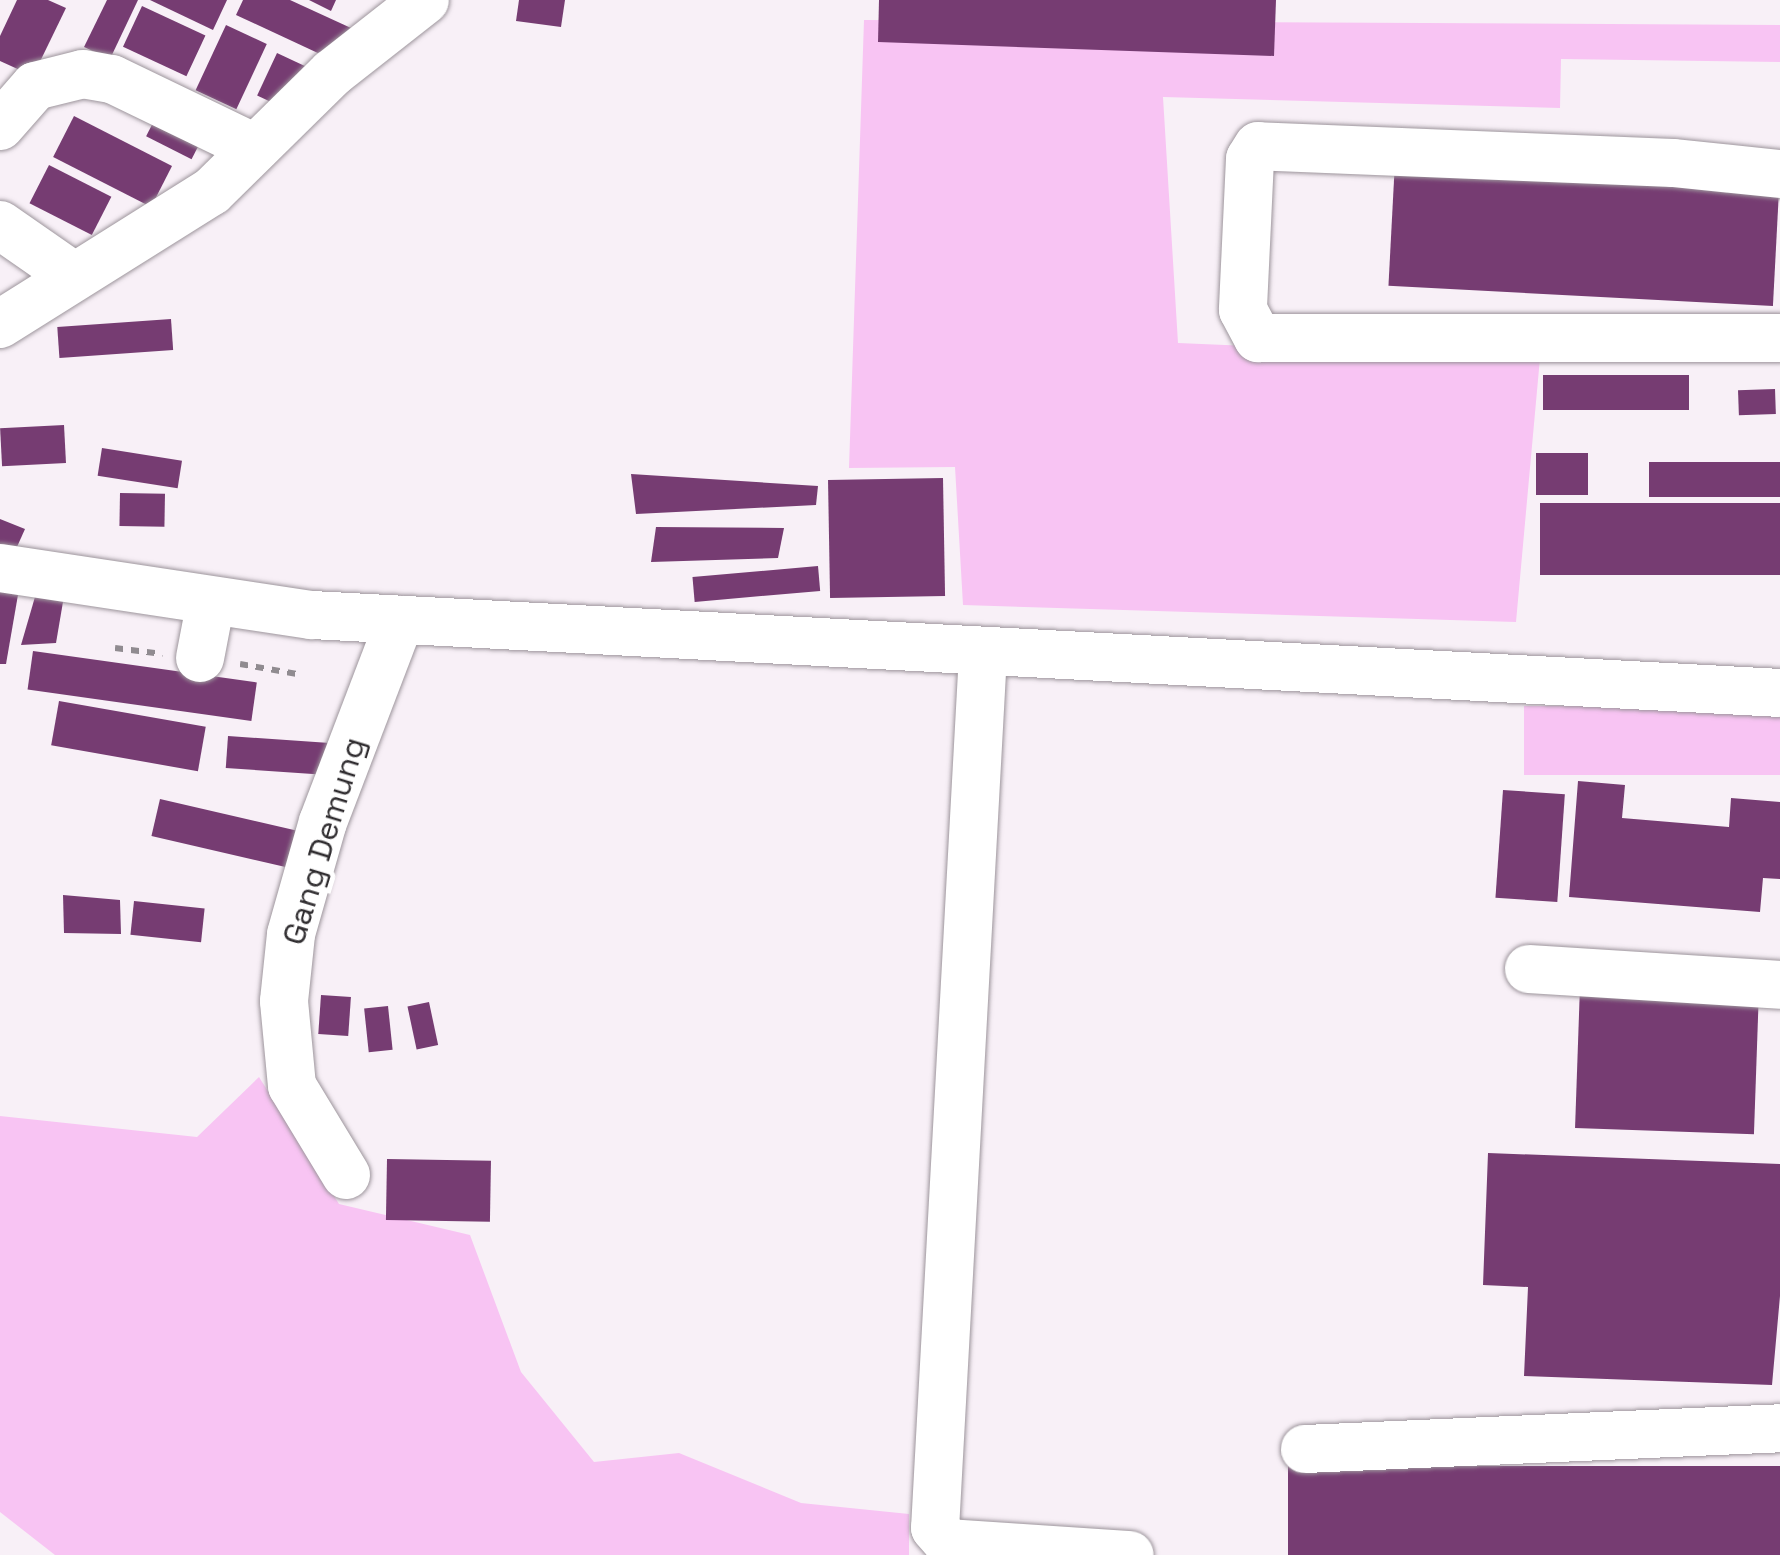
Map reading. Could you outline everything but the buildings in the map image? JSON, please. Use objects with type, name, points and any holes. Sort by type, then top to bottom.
[{"type":"street","points":[[0,324],[72,275],[212,191],[332,72],[425,0]]},
{"type":"street","points":[[0,126],[35,86],[83,74],[112,79],[254,148]]},
{"type":"street","points":[[1780,174],[1673,162],[1258,146],[1250,159],[1243,310],[1258,338],[1780,338]]},
{"type":"street","points":[[0,224],[72,275]]},
{"type":"street","points":[[0,568],[211,602],[400,620],[984,654],[1780,693]]},
{"type":"street","points":[[200,658],[211,602]]},
{"type":"street","name":"Gang Demung","points":[[346,1174],[292,1086],[284,1001],[290,934],[323,822],[400,620]]},
{"type":"street","points":[[984,654],[935,1528],[948,1542],[1130,1555]]},
{"type":"street","points":[[1529,970],[1780,985]]},
{"type":"street","points":[[1305,1450],[1780,1428]]},
{"type":"path","points":[[200,658],[297,674]]},
{"type":"shaded area","points":[[864,20],[1780,25],[1780,62],[1561,59],[1560,108],[1163,97],[1178,343],[1540,358],[1516,622],[963,605],[955,467],[849,468]]},
{"type":"shaded area","points":[[1524,706],[1780,706],[1780,775],[1524,775]]},
{"type":"shaded area","points":[[259,1077],[339,1204],[470,1235],[521,1372],[594,1462],[679,1453],[801,1503],[909,1514],[909,1555],[55,1555],[0,1512],[0,1116],[197,1137]]}]
